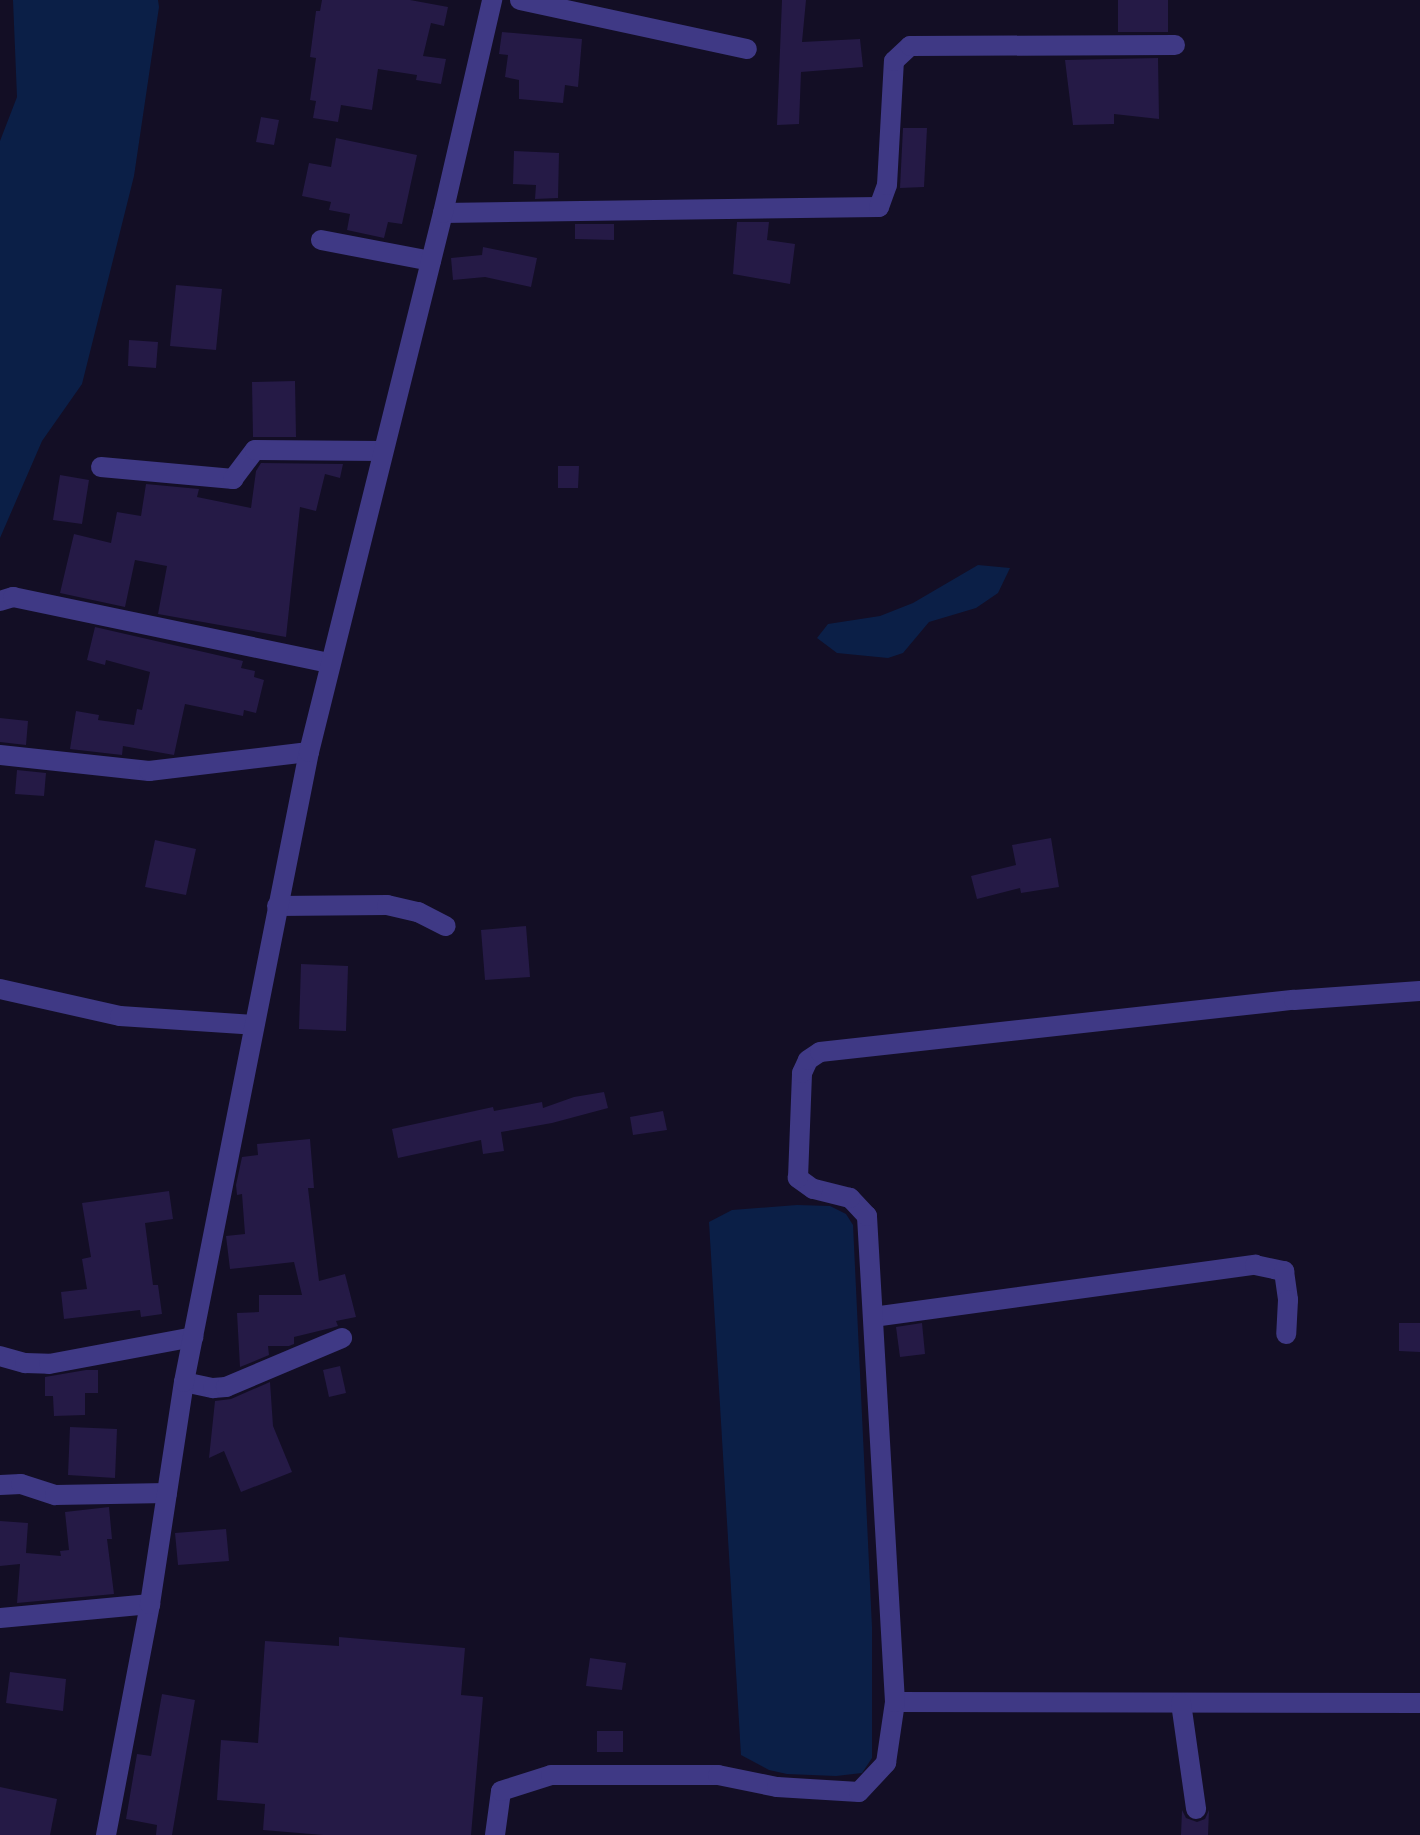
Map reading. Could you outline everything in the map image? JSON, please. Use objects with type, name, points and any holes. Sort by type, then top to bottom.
[{"type":"street","points":[[106,1835],[150,1604],[184,1382],[309,752],[443,213],[492,0]]},
{"type":"street","points":[[520,0],[747,49]]},
{"type":"street","points":[[443,213],[879,207],[887,185],[894,61],[910,46],[1175,45]]},
{"type":"street","points":[[321,240],[431,261]]},
{"type":"street","points":[[101,467],[233,479],[255,450],[382,451]]},
{"type":"street","points":[[0,601],[13,597],[330,663]]},
{"type":"street","points":[[0,755],[149,771],[309,752]]},
{"type":"street","points":[[277,906],[387,905],[418,912],[446,926]]},
{"type":"street","points":[[0,989],[120,1016],[254,1025]]},
{"type":"street","points":[[495,1835],[501,1791],[551,1775],[718,1775],[777,1787],[859,1792],[886,1763],[895,1702],[867,1216],[850,1198],[813,1189],[798,1178],[802,1073],[808,1060],[820,1052],[1278,1001],[1420,991]]},
{"type":"street","points":[[873,1317],[1255,1265],[1284,1271],[1288,1300],[1286,1334]]},
{"type":"street","points":[[0,1356],[25,1363],[49,1364],[193,1337]]},
{"type":"street","points":[[184,1382],[213,1388],[226,1387],[342,1338]]},
{"type":"street","points":[[0,1485],[21,1484],[55,1495],[167,1493]]},
{"type":"street","points":[[0,1618],[150,1604]]},
{"type":"street","points":[[895,1702],[1420,1703]]},
{"type":"street","points":[[1181,1703],[1196,1809]]},
{"type":"water","points":[[13,0],[158,0],[159,7],[134,176],[82,384],[42,441],[0,538],[0,141],[17,97]]},
{"type":"water","points":[[978,565],[1010,568],[998,593],[976,608],[929,622],[903,653],[888,658],[837,653],[817,638],[828,624],[880,616],[913,603]]},
{"type":"water","points":[[830,1206],[846,1214],[853,1225],[872,1627],[872,1758],[862,1773],[836,1776],[787,1774],[769,1770],[741,1755],[709,1222],[732,1210]]},
{"type":"building","points":[[322,0],[410,0],[448,7],[444,26],[431,23],[423,56],[446,59],[441,84],[416,80],[417,75],[378,69],[372,110],[341,105],[338,122],[313,118],[316,101],[310,100],[316,58],[310,57],[316,11],[320,11]]},
{"type":"building","points":[[782,0],[806,0],[802,42],[860,39],[863,67],[801,72],[799,124],[777,125]]},
{"type":"building","points":[[1118,0],[1168,0],[1168,32],[1118,32]]},
{"type":"building","points":[[502,32],[582,39],[578,87],[565,85],[563,103],[519,99],[519,80],[505,77],[508,55],[499,54]]},
{"type":"building","points":[[1158,58],[1159,119],[1114,114],[1114,124],[1073,125],[1065,60]]},
{"type":"building","points":[[261,117],[279,120],[274,145],[256,142]]},
{"type":"building","points":[[903,128],[927,128],[924,187],[900,188]]},
{"type":"building","points":[[336,138],[417,155],[402,224],[388,222],[384,238],[347,230],[350,214],[329,210],[331,202],[302,196],[309,163],[331,167]]},
{"type":"building","points":[[514,151],[559,153],[558,198],[535,199],[536,185],[513,184]]},
{"type":"building","points":[[737,222],[769,222],[767,240],[795,244],[790,284],[733,274]]},
{"type":"building","points":[[575,224],[614,224],[614,240],[575,239]]},
{"type":"building","points":[[483,247],[537,258],[531,287],[485,277],[453,280],[451,258],[482,255]]},
{"type":"building","points":[[176,285],[222,289],[216,350],[170,346]]},
{"type":"building","points":[[129,340],[158,342],[156,368],[128,366]]},
{"type":"building","points":[[295,381],[296,437],[253,437],[252,382]]},
{"type":"building","points":[[261,463],[343,464],[340,478],[325,474],[316,511],[300,507],[286,637],[158,614],[167,566],[135,560],[125,607],[60,593],[74,534],[111,543],[117,512],[141,516],[146,484],[199,489],[197,497],[251,508],[256,471]]},
{"type":"building","points":[[558,466],[579,466],[578,488],[558,488]]},
{"type":"building","points":[[60,475],[89,480],[82,524],[53,520]]},
{"type":"building","points":[[95,627],[243,661],[241,668],[255,671],[254,677],[264,680],[256,713],[244,710],[243,716],[185,704],[174,755],[123,746],[122,755],[70,749],[76,711],[99,715],[98,720],[134,725],[137,709],[142,710],[150,672],[106,660],[105,665],[87,660]]},
{"type":"building","points":[[0,718],[28,721],[26,745],[0,742]]},
{"type":"building","points":[[17,770],[46,773],[44,796],[15,794]]},
{"type":"building","points":[[1051,838],[1059,887],[1021,893],[1020,888],[977,899],[971,876],[1016,865],[1012,845]]},
{"type":"building","points":[[155,840],[196,849],[186,895],[145,887]]},
{"type":"building","points":[[526,926],[530,977],[485,980],[481,930]]},
{"type":"building","points":[[301,964],[348,966],[346,1031],[299,1029]]},
{"type":"building","points":[[604,1092],[608,1108],[501,1132],[504,1151],[483,1154],[481,1140],[398,1158],[392,1129],[493,1107],[494,1111],[542,1102],[543,1108],[574,1097]]},
{"type":"building","points":[[663,1111],[667,1130],[633,1135],[630,1117]]},
{"type":"building","points":[[310,1139],[314,1188],[308,1188],[319,1281],[345,1274],[356,1317],[336,1321],[338,1326],[294,1337],[294,1344],[289,1346],[268,1346],[269,1355],[240,1367],[237,1313],[259,1312],[259,1295],[302,1295],[294,1262],[230,1269],[226,1236],[245,1234],[242,1194],[237,1195],[236,1185],[242,1157],[258,1155],[257,1144]]},
{"type":"building","points":[[169,1191],[173,1219],[145,1223],[153,1285],[158,1285],[162,1314],[141,1317],[140,1310],[64,1319],[61,1292],[87,1289],[82,1259],[91,1257],[82,1203]]},
{"type":"building","points":[[922,1323],[925,1354],[900,1357],[896,1327]]},
{"type":"building","points":[[1399,1323],[1420,1323],[1420,1352],[1399,1351]]},
{"type":"building","points":[[340,1366],[346,1393],[329,1397],[323,1370]]},
{"type":"building","points":[[98,1370],[98,1393],[85,1393],[85,1415],[54,1416],[53,1396],[45,1396],[45,1377]]},
{"type":"building","points":[[270,1382],[273,1426],[292,1472],[241,1492],[224,1451],[209,1458],[215,1401],[231,1399]]},
{"type":"building","points":[[70,1427],[117,1429],[115,1478],[68,1475]]},
{"type":"building","points":[[109,1507],[112,1539],[107,1539],[114,1594],[17,1603],[20,1564],[0,1566],[0,1521],[28,1523],[26,1553],[61,1556],[60,1551],[69,1550],[65,1512]]},
{"type":"building","points":[[226,1529],[229,1561],[178,1565],[175,1533]]},
{"type":"building","points":[[339,1637],[465,1648],[461,1695],[483,1697],[471,1835],[323,1835],[263,1830],[265,1804],[217,1800],[221,1740],[258,1743],[265,1641],[339,1646]]},
{"type":"building","points":[[590,1658],[626,1663],[622,1690],[586,1686]]},
{"type":"building","points":[[10,1672],[66,1679],[63,1711],[6,1703]]},
{"type":"building","points":[[162,1694],[195,1700],[172,1835],[156,1835],[157,1825],[126,1819],[137,1754],[151,1756]]},
{"type":"building","points":[[597,1731],[623,1731],[623,1752],[597,1752]]},
{"type":"building","points":[[0,1787],[57,1799],[50,1835],[0,1835]]},
{"type":"building","points":[[1182,1810],[1186,1818],[1197,1822],[1205,1819],[1209,1810],[1208,1835],[1181,1835]]}]
